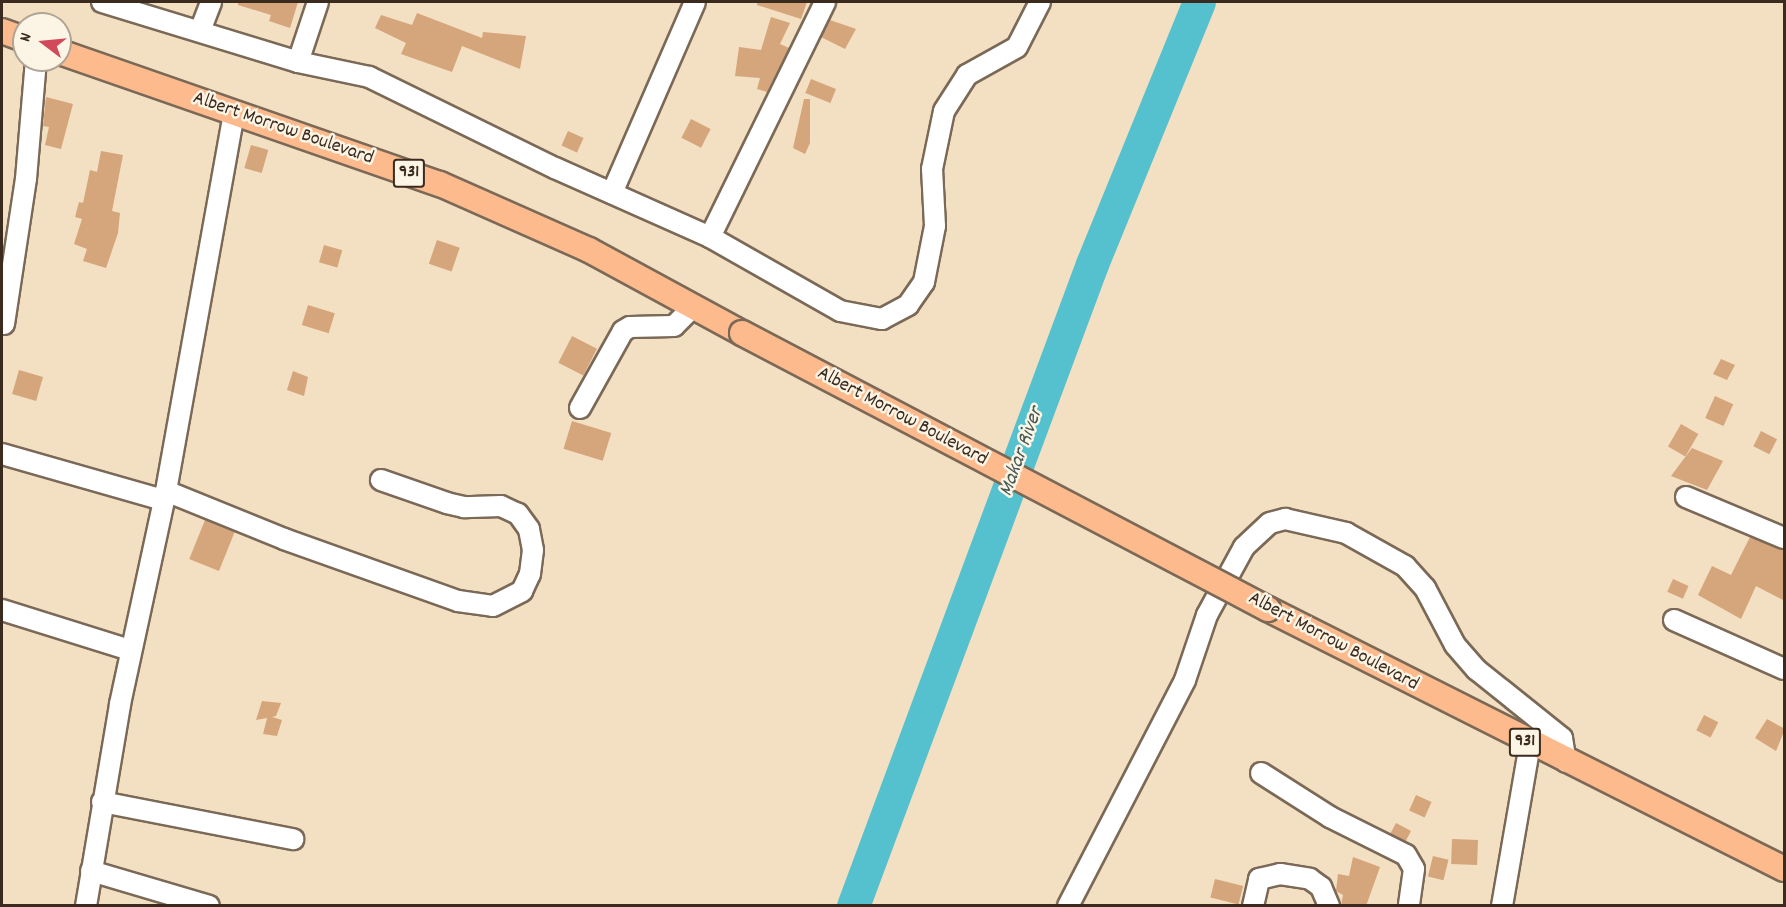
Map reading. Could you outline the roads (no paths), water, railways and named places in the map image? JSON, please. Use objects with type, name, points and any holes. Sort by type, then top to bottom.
[{"type":"main road","name":"Albert Morrow Boulevard","points":[[72,56],[440,184],[589,250],[742,333],[1268,609],[1530,744],[1785,870]]},
{"type":"street","points":[[102,2],[298,62],[369,77],[710,237],[788,284],[861,318],[882,319],[908,305],[924,282],[931,260],[935,226],[932,169],[944,111],[967,75],[1017,46],[1040,2]]},
{"type":"street","points":[[200,31],[211,2]]},
{"type":"street","points":[[298,62],[318,2]]},
{"type":"street","points":[[612,193],[694,2]]},
{"type":"street","points":[[710,237],[825,2]]},
{"type":"street","points":[[4,324],[26,179],[35,72]]},
{"type":"street","points":[[86,906],[102,802],[130,650],[165,496],[234,112]]},
{"type":"street","points":[[580,408],[623,331],[630,327],[674,326],[693,307]]},
{"type":"street","points":[[2,454],[165,496],[458,601],[493,606],[509,600],[522,591],[530,574],[529,529],[518,514],[501,506],[464,507],[447,503],[381,480]]},
{"type":"street","points":[[1686,497],[1785,538]]},
{"type":"street","points":[[1068,906],[1185,680],[1207,615],[1244,547],[1270,523],[1285,519],[1346,533],[1405,566],[1425,588],[1455,645],[1477,670],[1562,738],[1566,762]]},
{"type":"street","points":[[2,610],[130,650]]},
{"type":"street","points":[[1674,620],[1785,669]]},
{"type":"street","points":[[1502,906],[1530,744]]},
{"type":"street","points":[[1261,773],[1330,817],[1406,855],[1414,869],[1409,906]]},
{"type":"street","points":[[102,802],[293,839]]},
{"type":"street","points":[[91,871],[209,906]]},
{"type":"street","points":[[1253,906],[1259,879],[1280,874],[1310,879],[1321,887],[1329,906]]},
{"type":"waterway","name":"Makar River","points":[[853,906],[1092,264],[1199,2]]}]
